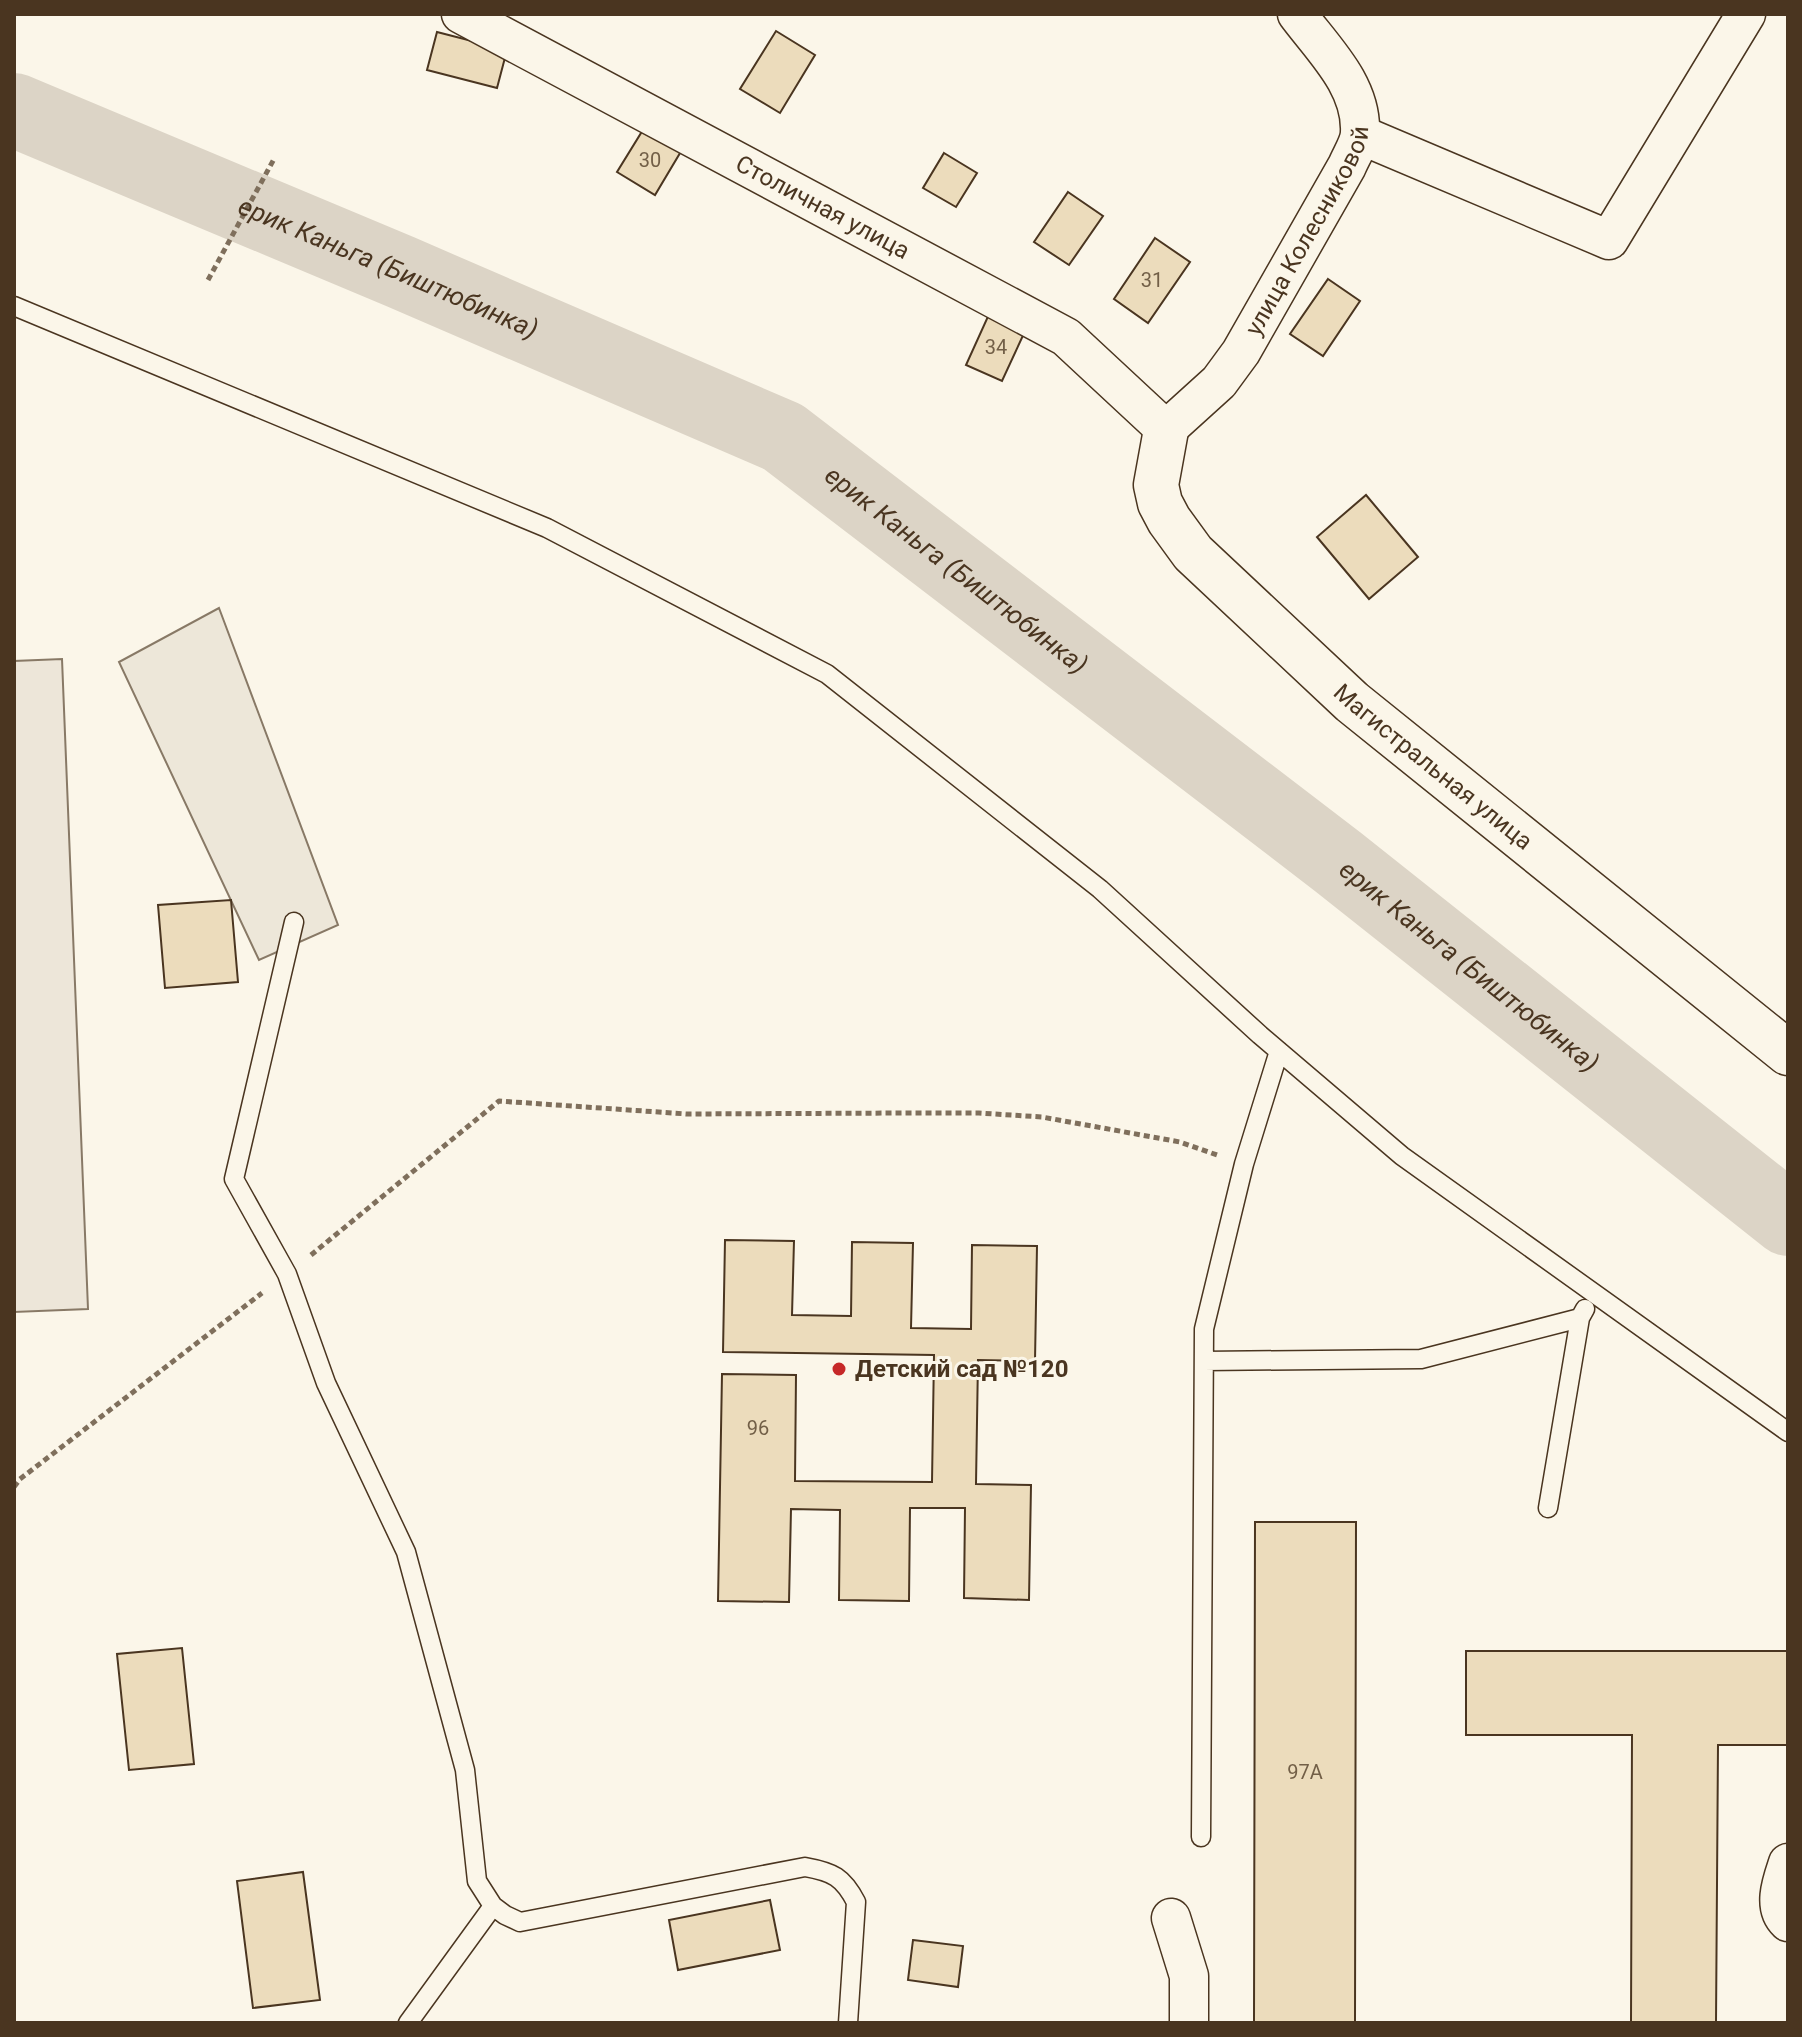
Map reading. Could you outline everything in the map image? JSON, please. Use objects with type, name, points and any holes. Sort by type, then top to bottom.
[{"type":"street","name":"Столичная улица","points":[[461,14],[1066,337],[1166,430]]},
{"type":"street","name":"улица Колесниковой","points":[[1166,430],[1219,382],[1241,352],[1347,166],[1361,135],[1358,109],[1349,82],[1297,14]]},
{"type":"street","points":[[1361,135],[1609,240],[1746,14]]},
{"type":"street","name":"Магистральная улица","points":[[1166,430],[1156,485],[1164,511],[1193,553],[1352,702],[1788,1053]]},
{"type":"street","points":[[1788,1863],[1779,1899],[1783,1917],[1788,1922]]},
{"type":"street","points":[[1171,1918],[1189,1976],[1189,2023]]},
{"type":"lane","points":[[14,306],[547,528],[827,674],[1100,889],[1279,1051],[1402,1156],[1788,1432]]},
{"type":"lane","points":[[294,922],[234,1179],[287,1274],[326,1383],[406,1552],[465,1770],[477,1881],[493,1906],[520,1922],[805,1867],[822,1870],[839,1877],[856,1902],[848,2023]]},
{"type":"lane","points":[[1201,1837],[1204,1329],[1244,1164],[1279,1051]]},
{"type":"lane","points":[[1548,1508],[1580,1318],[1593,1293]]},
{"type":"lane","points":[[1204,1361],[1421,1359],[1580,1318]]},
{"type":"lane","points":[[408,2023],[493,1906]]},
{"type":"path","points":[[208,280],[274,159]]},
{"type":"path","points":[[14,1487],[20,1479],[287,1274],[499,1101],[687,1114],[979,1113],[1042,1117],[1180,1142],[1244,1164]]},
{"type":"shaded area","points":[[219,608],[338,925],[259,960],[119,662]]},
{"type":"shaded area","points":[[62,659],[88,1309],[14,1312],[14,661]]},
{"type":"building","points":[[776,31],[815,55],[780,113],[740,89]]},
{"type":"building","points":[[437,32],[507,50],[497,88],[427,70]]},
{"type":"building","points":[[646,125],[683,148],[655,195],[617,172]]},
{"type":"building","points":[[944,153],[977,173],[956,207],[923,188]]},
{"type":"building","points":[[1068,192],[1103,216],[1069,265],[1034,242]]},
{"type":"building","points":[[1155,238],[1190,262],[1148,323],[1114,299]]},
{"type":"building","points":[[1328,279],[1360,301],[1323,356],[1290,334]]},
{"type":"building","points":[[990,312],[1026,329],[1002,381],[966,365]]},
{"type":"building","points":[[1366,495],[1418,557],[1369,599],[1317,537]]},
{"type":"building","points":[[231,900],[238,982],[165,988],[158,905]]},
{"type":"building","points":[[725,1240],[794,1241],[792,1315],[851,1316],[852,1242],[913,1243],[911,1328],[971,1329],[972,1245],[1037,1246],[1035,1361],[978,1360],[976,1484],[1031,1485],[1029,1600],[964,1598],[965,1508],[910,1508],[909,1601],[839,1600],[840,1510],[791,1509],[789,1602],[718,1601],[722,1374],[796,1375],[795,1481],[932,1482],[934,1355],[723,1352]]},
{"type":"building","points":[[1255,1522],[1356,1522],[1355,2023],[1254,2023]]},
{"type":"building","points":[[182,1648],[194,1764],[129,1770],[117,1654]]},
{"type":"building","points":[[1466,1651],[1788,1651],[1788,1745],[1718,1745],[1716,2023],[1631,2023],[1632,1735],[1466,1735]]},
{"type":"building","points":[[303,1872],[320,2000],[253,2008],[237,1881]]},
{"type":"building","points":[[770,1900],[780,1950],[678,1970],[669,1920]]},
{"type":"building","points":[[913,1940],[963,1946],[958,1987],[908,1980]]},
{"type":"waterway","name":"ерик Каньга (Биштюбинка)","points":[[14,110],[783,437],[1338,862],[1788,1219]]},
{"type":"place","name":"Детский сад №120","points":[[839,1369]]}]
